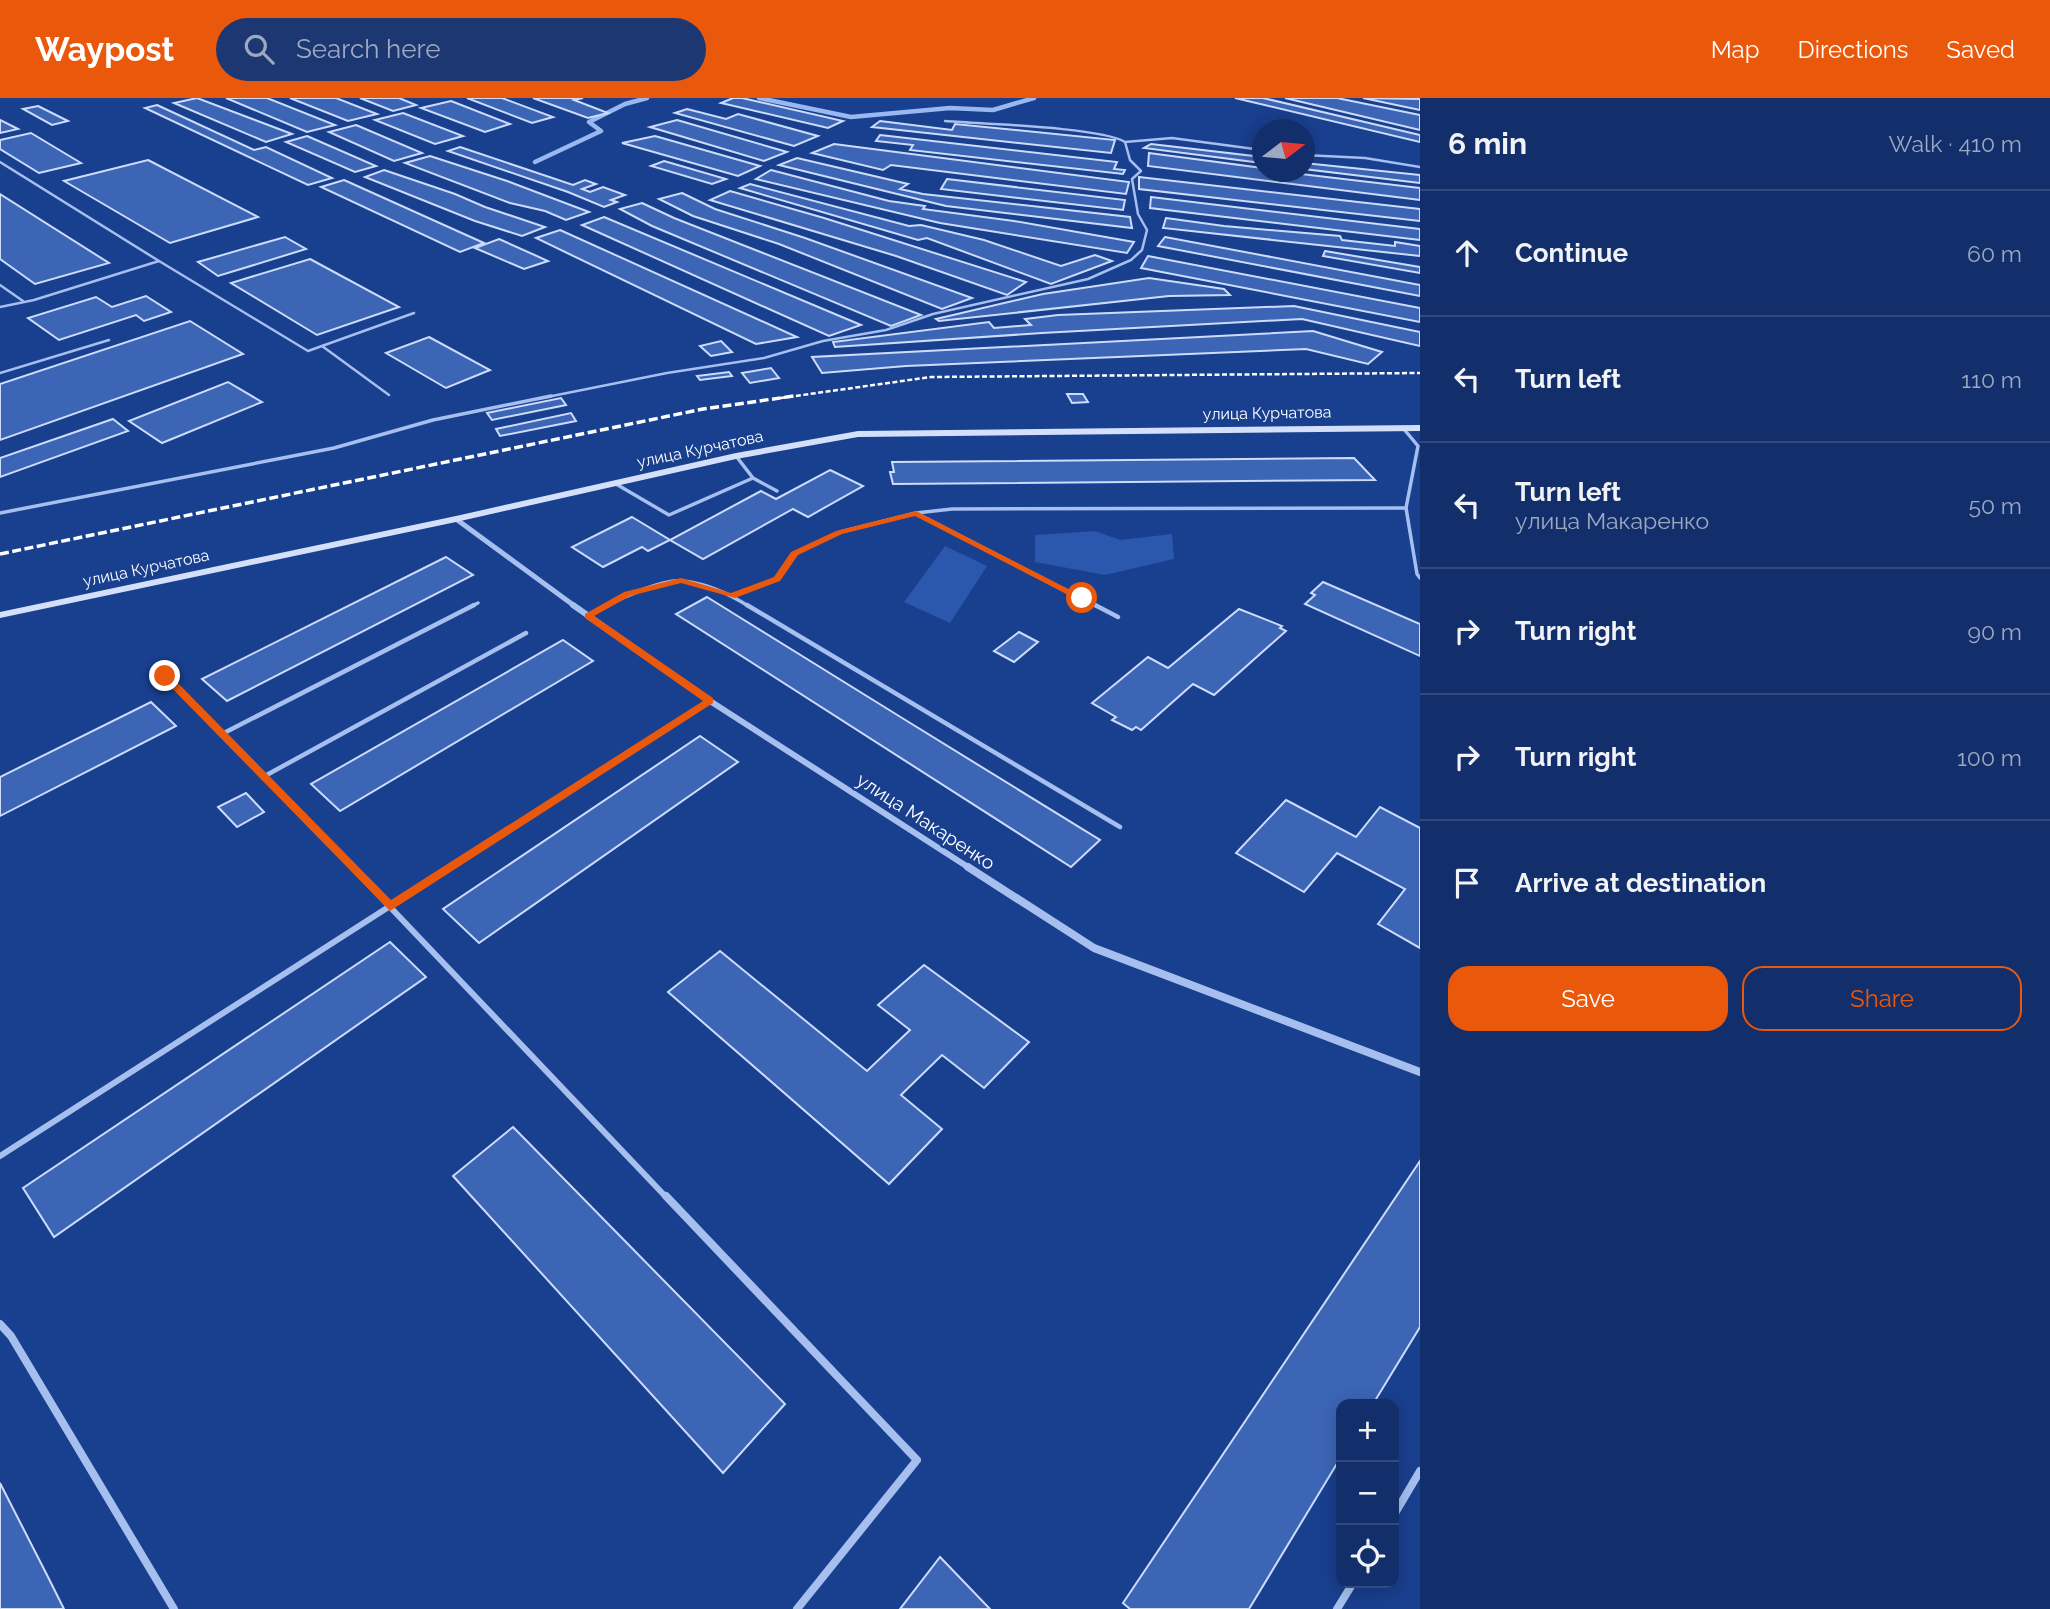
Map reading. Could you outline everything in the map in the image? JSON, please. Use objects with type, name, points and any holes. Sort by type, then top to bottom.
[{"type":"main road","name":"улица Курчатова","points":[[0,615],[456,519],[736,456],[858,434],[1420,428]]},
{"type":"street","name":"улица Макаренко","points":[[456,519],[710,701],[1094,948],[1420,1073]]},
{"type":"lane","points":[[945,121],[1091,133],[1117,137],[1125,142],[1172,138],[1252,149]]},
{"type":"lane","points":[[0,513],[334,448],[461,414],[667,373],[764,358],[823,341],[886,330],[933,314],[1088,279],[1131,260],[1142,250],[1146,239],[1147,230],[1138,214],[1132,179],[1142,171],[1130,160],[1125,142]]},
{"type":"lane","points":[[1315,156],[1420,167]]},
{"type":"lane","points":[[0,162],[308,351],[414,313]]},
{"type":"lane","points":[[0,307],[159,261]]},
{"type":"lane","points":[[0,285],[23,302]]},
{"type":"lane","points":[[0,373],[109,340]]},
{"type":"lane","points":[[322,346],[389,395]]},
{"type":"lane","points":[[1403,428],[1419,446],[1406,508],[1417,574],[1420,578]]},
{"type":"lane","points":[[736,456],[753,478],[777,491]]},
{"type":"lane","points":[[616,484],[669,515],[753,478]]},
{"type":"lane","points":[[732,596],[777,579],[794,553],[839,533],[916,513],[952,509],[1406,508]]},
{"type":"lane","points":[[916,513],[1118,617]]},
{"type":"lane","points":[[588,616],[627,594],[681,580],[732,596],[1120,827]]},
{"type":"lane","points":[[222,734],[478,603]]},
{"type":"lane","points":[[263,777],[526,633]]},
{"type":"lane","points":[[165,676],[390,906],[917,1460],[797,1609]]},
{"type":"lane","points":[[0,1156],[710,701]]},
{"type":"lane","points":[[0,1324],[11,1336],[174,1609]]},
{"type":"lane","points":[[1399,1507],[1420,1471]]},
{"type":"lane","points":[[1337,1609],[1350,1588]]},
{"type":"shaded area","points":[[1095,531],[1120,540],[1172,534],[1174,559],[1105,575],[1035,562],[1035,535]]},
{"type":"shaded area","points":[[945,546],[987,566],[950,623],[904,602]]},
{"type":"building","points":[[197,98],[292,134],[266,142],[174,103]]},
{"type":"building","points":[[226,98],[267,98],[335,125],[307,132]]},
{"type":"building","points":[[290,98],[336,98],[377,114],[348,121]]},
{"type":"building","points":[[360,98],[399,98],[416,105],[393,111]]},
{"type":"building","points":[[467,98],[502,98],[553,117],[532,123]]},
{"type":"building","points":[[533,98],[583,98],[574,100],[608,113],[588,118]]},
{"type":"building","points":[[733,98],[843,121],[828,128],[721,103]]},
{"type":"building","points":[[1235,98],[1263,98],[1420,135],[1420,142]]},
{"type":"building","points":[[1285,98],[1337,98],[1420,115],[1420,130]]},
{"type":"building","points":[[1363,98],[1420,99],[1420,110]]},
{"type":"building","points":[[451,101],[510,124],[485,132],[421,108]]},
{"type":"building","points":[[157,105],[254,150],[266,147],[332,178],[308,185],[145,108]]},
{"type":"building","points":[[38,106],[68,121],[52,125],[23,109]]},
{"type":"building","points":[[687,109],[726,119],[738,114],[818,136],[794,146],[675,113]]},
{"type":"building","points":[[403,113],[463,136],[435,144],[375,120]]},
{"type":"building","points":[[0,120],[18,129],[0,133]]},
{"type":"building","points":[[677,120],[787,152],[764,161],[650,127]]},
{"type":"building","points":[[880,121],[952,130],[955,124],[1115,140],[1111,153],[872,127]]},
{"type":"building","points":[[356,125],[422,153],[394,161],[329,132]]},
{"type":"building","points":[[31,133],[81,163],[39,173],[0,149],[0,140]]},
{"type":"building","points":[[880,135],[1117,162],[1114,169],[1125,170],[1123,174],[910,150],[913,145],[876,141]]},
{"type":"building","points":[[307,136],[376,166],[355,172],[286,142]]},
{"type":"building","points":[[655,136],[760,166],[738,176],[622,143]]},
{"type":"building","points":[[834,144],[1129,182],[1126,194],[891,165],[883,170],[812,153]]},
{"type":"building","points":[[1151,144],[1252,156],[1252,162],[1144,148]]},
{"type":"building","points":[[460,147],[573,185],[585,180],[596,184],[582,189],[590,192],[603,187],[625,195],[611,200],[617,202],[604,207],[448,151]]},
{"type":"building","points":[[1149,153],[1252,167],[1252,179],[1148,166]]},
{"type":"building","points":[[430,156],[589,212],[566,220],[545,211],[510,203],[405,163]]},
{"type":"building","points":[[797,158],[908,184],[900,189],[923,194],[1130,217],[1132,228],[946,206],[779,165]]},
{"type":"building","points":[[148,160],[258,217],[170,243],[64,181]]},
{"type":"building","points":[[664,161],[726,179],[712,184],[651,166]]},
{"type":"building","points":[[1315,164],[1420,175],[1420,183],[1315,170]]},
{"type":"building","points":[[384,170],[545,227],[522,236],[475,221],[365,177]]},
{"type":"building","points":[[771,170],[889,201],[925,206],[923,209],[1014,221],[1134,242],[1127,253],[940,223],[756,179]]},
{"type":"building","points":[[1315,176],[1420,188],[1420,200],[1276,182],[1315,182]]},
{"type":"building","points":[[1139,177],[1420,209],[1420,221],[1139,189]]},
{"type":"building","points":[[947,179],[1125,200],[1123,210],[941,189]]},
{"type":"building","points":[[344,180],[484,243],[460,252],[321,187]]},
{"type":"building","points":[[750,184],[909,226],[921,225],[984,240],[1061,266],[1095,255],[1112,261],[1051,284],[927,238],[918,240],[740,188]]},
{"type":"building","points":[[730,191],[1026,282],[1007,295],[896,256],[710,200]]},
{"type":"building","points":[[682,193],[715,209],[972,298],[942,309],[779,244],[693,216],[659,199]]},
{"type":"building","points":[[0,194],[109,263],[35,284],[0,259]]},
{"type":"building","points":[[1151,197],[1420,229],[1420,240],[1150,208]]},
{"type":"building","points":[[642,203],[921,315],[891,326],[652,226],[620,209]]},
{"type":"building","points":[[604,217],[861,325],[829,336],[582,225]]},
{"type":"building","points":[[1166,218],[1340,236],[1342,240],[1395,246],[1395,242],[1420,246],[1420,256],[1163,228]]},
{"type":"building","points":[[560,230],[797,337],[756,344],[536,238]]},
{"type":"building","points":[[285,237],[306,249],[218,276],[198,262]]},
{"type":"building","points":[[1165,237],[1420,285],[1420,296],[1158,246]]},
{"type":"building","points":[[499,239],[548,261],[524,269],[475,248]]},
{"type":"building","points":[[1325,251],[1420,267],[1420,273],[1323,256]]},
{"type":"building","points":[[1148,256],[1420,308],[1420,322],[1141,268]]},
{"type":"building","points":[[310,259],[399,307],[317,335],[231,283]]},
{"type":"building","points":[[1149,278],[1224,289],[1230,295],[1169,296],[939,321],[936,319],[1043,294]]},
{"type":"building","points":[[146,296],[171,312],[144,321],[136,315],[59,340],[28,318],[96,297],[112,307]]},
{"type":"building","points":[[1294,306],[1420,332],[1420,346],[1302,319],[835,347],[833,342],[989,322],[994,328],[1031,325],[1025,319],[1058,315]]},
{"type":"building","points":[[190,321],[243,354],[0,440],[0,384]]},
{"type":"building","points":[[1313,331],[1382,352],[1368,364],[1306,349],[906,366],[822,373],[812,357]]},
{"type":"building","points":[[429,337],[490,370],[446,388],[386,353]]},
{"type":"building","points":[[721,341],[732,352],[711,356],[700,346]]},
{"type":"building","points":[[771,368],[779,378],[750,383],[742,373]]},
{"type":"building","points":[[729,372],[732,376],[700,380],[697,376]]},
{"type":"building","points":[[228,382],[262,402],[162,443],[129,421]]},
{"type":"building","points":[[1067,394],[1083,394],[1088,402],[1072,403]]},
{"type":"building","points":[[561,398],[566,405],[492,420],[487,413]]},
{"type":"building","points":[[571,413],[576,421],[500,436],[496,429]]},
{"type":"building","points":[[113,419],[128,431],[0,477],[0,458]]},
{"type":"building","points":[[1354,458],[1375,480],[893,484],[890,472],[894,472],[892,462]]},
{"type":"building","points":[[830,470],[863,486],[808,517],[793,509],[703,559],[670,540],[761,491],[776,499]]},
{"type":"building","points":[[632,517],[670,540],[648,551],[642,547],[603,567],[572,547]]},
{"type":"building","points":[[446,557],[473,575],[227,701],[202,679]]},
{"type":"building","points":[[1323,582],[1420,624],[1420,656],[1305,604],[1315,595],[1311,593]]},
{"type":"building","points":[[707,597],[1100,840],[1071,867],[676,614]]},
{"type":"building","points":[[1239,609],[1282,626],[1280,628],[1286,631],[1214,695],[1193,684],[1141,730],[1136,727],[1132,730],[1112,720],[1116,717],[1092,703],[1148,657],[1168,668]]},
{"type":"building","points":[[1019,632],[1038,642],[1014,662],[994,651]]},
{"type":"building","points":[[563,640],[593,661],[340,811],[311,784]]},
{"type":"building","points":[[151,702],[176,726],[0,816],[0,777]]},
{"type":"building","points":[[700,736],[738,762],[479,943],[443,909]]},
{"type":"building","points":[[246,793],[264,812],[237,827],[218,807]]},
{"type":"building","points":[[1286,800],[1356,837],[1380,807],[1420,828],[1420,948],[1378,924],[1405,889],[1337,853],[1304,892],[1236,853]]},
{"type":"building","points":[[390,942],[426,977],[54,1237],[23,1188]]},
{"type":"building","points":[[720,951],[867,1071],[910,1030],[878,1005],[924,965],[1029,1042],[984,1088],[942,1055],[901,1095],[942,1129],[889,1184],[668,992]]},
{"type":"building","points":[[513,1127],[785,1404],[723,1473],[453,1176]]},
{"type":"building","points":[[1420,1161],[1420,1327],[1376,1399],[1336,1399],[1336,1465],[1249,1609],[1130,1609],[1123,1603]]},
{"type":"building","points":[[0,1483],[47,1575],[64,1609],[0,1609]]},
{"type":"building","points":[[940,1557],[990,1609],[900,1609]]},
{"type":"waterway","points":[[535,162],[601,131],[589,122],[625,104],[647,98]]},
{"type":"waterway","points":[[759,98],[851,117],[950,108],[993,110],[1034,98]]},
{"type":"railway","points":[[781,398],[931,377],[1420,373]]},
{"type":"railway","points":[[0,554],[703,409],[794,396]]},
{"type":"route","points":[[165,676],[390,906],[710,701],[588,616],[627,594],[681,580],[732,596],[777,579],[794,553],[839,533],[916,513],[1082,598]]}]
